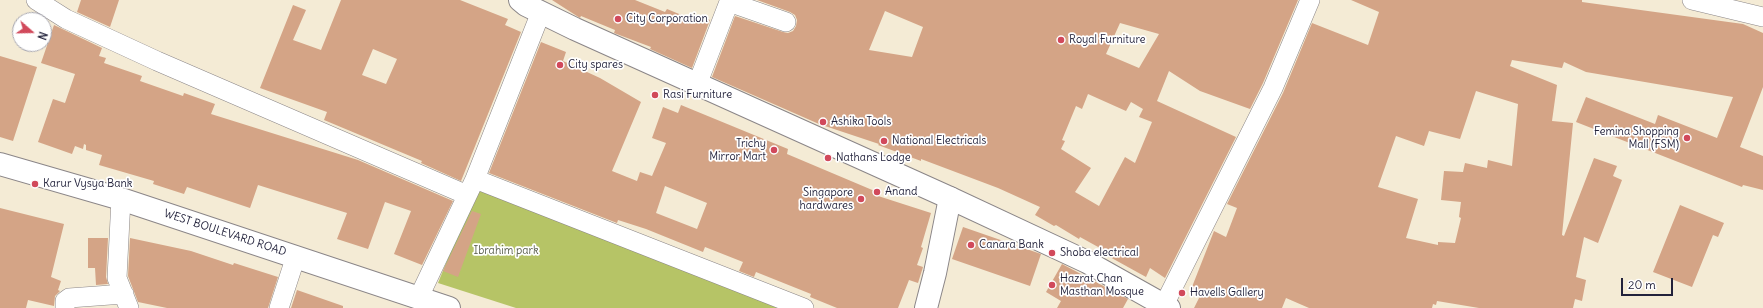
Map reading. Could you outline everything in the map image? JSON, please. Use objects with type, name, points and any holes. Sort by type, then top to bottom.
[{"type":"main road","points":[[520,0],[575,29],[950,198],[1087,262],[1166,306]]},
{"type":"main road","name":"WEST BOULEVARD ROAD","points":[[0,164],[121,199],[449,308]]},
{"type":"main road","points":[[926,308],[935,273],[950,198]]},
{"type":"street","points":[[36,0],[66,19],[157,61],[471,187],[804,308]]},
{"type":"street","points":[[1166,306],[1272,88],[1310,0]]},
{"type":"street","points":[[1692,0],[1763,17]]},
{"type":"street","points":[[697,85],[729,2],[786,22]]},
{"type":"street","points":[[419,297],[471,187],[541,12]]},
{"type":"street","points":[[65,308],[65,301],[69,298],[127,301],[116,278],[121,199]]},
{"type":"street","points":[[279,308],[296,256]]},
{"type":"green space","name":"Ibrahim park","points":[[478,184],[790,308],[516,308],[438,283]]},
{"type":"building","points":[[81,0],[119,0],[110,27],[77,12]]},
{"type":"building","points":[[341,0],[460,0],[508,19],[505,25],[521,32],[461,181],[421,163],[422,161],[324,120],[327,112],[260,88],[293,5],[306,10],[293,40],[321,50]],"holes":[[[373,49],[397,59],[386,84],[362,75]]]},
{"type":"building","points":[[552,0],[635,0],[665,12],[667,9],[701,23],[703,17],[710,20],[692,68],[650,49],[651,47],[614,33],[615,30],[581,16],[580,18]]},
{"type":"building","points":[[757,0],[1298,0],[1263,83],[1250,109],[1200,91],[1169,71],[1157,101],[1236,137],[1165,278],[1150,268],[1146,277],[1108,256],[1109,253],[1080,237],[1079,239],[1056,225],[1054,226],[1035,215],[1040,207],[998,188],[921,159],[921,161],[878,145],[879,144],[819,124],[712,77],[735,16],[788,33],[793,31],[797,20],[795,15]],"holes":[[[885,11],[923,27],[912,57],[869,50]],[[1120,23],[1159,34],[1139,68],[1106,54]],[[1088,94],[1126,111],[1131,102],[1143,109],[1139,117],[1152,122],[1135,163],[1125,157],[1099,206],[1075,192],[1091,168],[1061,149],[1065,141],[1062,140],[1076,106],[1082,109]]]},
{"type":"building","points":[[1351,0],[1582,0],[1582,2],[1743,24],[1763,33],[1763,87],[1740,147],[1763,156],[1763,190],[1743,185],[1742,187],[1576,122],[1586,97],[1655,124],[1658,115],[1717,138],[1733,97],[1586,72],[1564,62],[1562,68],[1512,60],[1510,66],[1557,85],[1552,121],[1573,123],[1562,235],[1564,236],[1594,158],[1617,166],[1613,176],[1622,180],[1598,243],[1584,237],[1576,277],[1586,280],[1582,301],[1575,299],[1573,308],[1479,308],[1437,301],[1436,305],[1433,304],[1432,308],[1309,308],[1286,298],[1282,308],[1194,308],[1200,296],[1190,292],[1214,231],[1226,237],[1237,208],[1227,204],[1283,93],[1312,23],[1368,45],[1379,12]],"holes":[[[1476,91],[1518,104],[1512,166],[1488,160],[1487,168],[1465,163],[1463,172],[1444,171],[1441,200],[1461,202],[1459,217],[1461,218],[1455,243],[1438,242],[1438,245],[1406,238],[1418,199],[1378,187],[1396,136],[1424,146],[1429,131],[1460,139]]]},
{"type":"building","points":[[54,25],[102,48],[99,56],[106,58],[104,63],[142,76],[140,81],[183,96],[184,93],[215,104],[211,114],[358,160],[453,201],[422,265],[394,254],[411,211],[385,202],[368,249],[337,239],[347,213],[258,185],[250,208],[187,187],[184,194],[153,184],[154,181],[99,165],[102,155],[86,150],[86,145],[84,144],[83,149],[75,146],[72,154],[38,142],[53,99],[65,103],[75,74],[41,63],[45,52],[52,52],[52,31]]},
{"type":"building","points":[[541,42],[566,52],[563,61],[600,78],[641,102],[612,171],[637,181],[640,172],[652,176],[666,143],[652,138],[663,107],[678,113],[681,105],[788,149],[787,154],[877,192],[875,195],[931,213],[921,247],[923,248],[917,265],[923,267],[918,283],[909,280],[898,308],[837,308],[810,297],[811,294],[756,272],[754,277],[739,271],[743,262],[705,247],[703,252],[646,229],[618,220],[617,223],[489,173]],"holes":[[[665,186],[707,203],[697,229],[656,213]]]},
{"type":"building","points":[[0,56],[37,67],[13,141],[0,137]]},
{"type":"building","points":[[1680,205],[1724,223],[1718,237],[1713,235],[1692,287],[1653,272]]},
{"type":"building","points":[[0,208],[64,224],[51,277],[61,281],[58,290],[60,291],[55,296],[54,306],[28,300],[26,308],[0,308]]},
{"type":"building","points":[[472,211],[481,214],[458,277],[443,271]]},
{"type":"building","points":[[963,227],[1041,254],[1030,286],[952,259]]},
{"type":"building","points":[[88,238],[108,238],[106,277],[108,284],[96,285],[95,268],[88,268]]},
{"type":"building","points":[[130,238],[191,251],[233,265],[234,263],[278,277],[268,308],[167,308],[138,302],[128,276]]},
{"type":"building","points":[[1062,264],[1128,299],[1123,308],[1057,308],[1061,301],[1046,292]]},
{"type":"building","points":[[297,290],[343,306],[343,308],[291,308]]},
{"type":"place","name":"City Corporation","points":[[618,19]]},
{"type":"place","name":"Royal Furniture","points":[[1061,40]]},
{"type":"place","name":"City spares","points":[[560,65]]},
{"type":"place","name":"Rasi Furniture","points":[[655,95]]},
{"type":"place","name":"Ashika Tools","points":[[823,122]]},
{"type":"place","name":"Femina Shopping Mall (FSM)","points":[[1687,138]]},
{"type":"place","name":"National Electricals","points":[[884,141]]},
{"type":"place","name":"Trichy Mirror Mart","points":[[774,150]]},
{"type":"place","name":"Nathans Lodge","points":[[828,158]]},
{"type":"place","name":"Karur Vysya Bank","points":[[35,184]]},
{"type":"place","name":"Anand","points":[[877,192]]},
{"type":"place","name":"Singapore hardwares","points":[[861,199]]},
{"type":"place","name":"Canara Bank","points":[[971,245]]},
{"type":"place","name":"Shoba electrical","points":[[1052,253]]},
{"type":"place","name":"Hazrat Chan Masthan Mosque","points":[[1052,285]]},
{"type":"place","name":"Havells Gallery","points":[[1182,293]]}]
